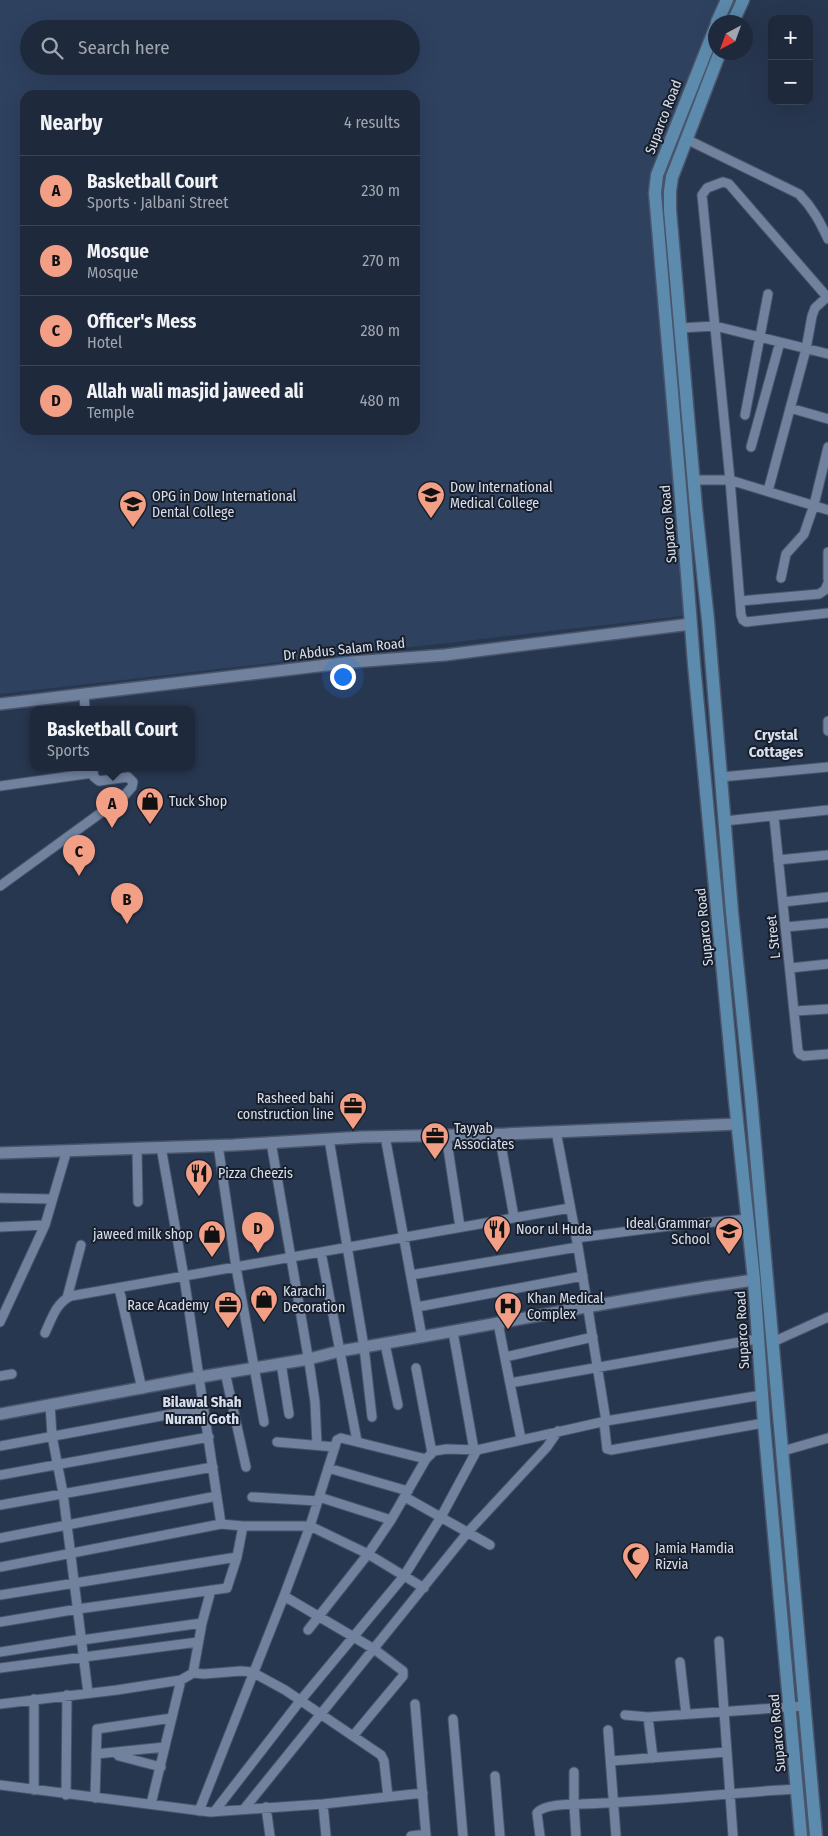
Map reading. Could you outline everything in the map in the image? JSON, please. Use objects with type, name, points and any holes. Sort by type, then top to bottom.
[{"type":"main road","name":"Suparco Road","points":[[720,15],[727,0]]},
{"type":"main road","points":[[736,15],[743,0]]},
{"type":"main road","name":"Suparco Road","points":[[708,44],[656,175],[655,193],[711,853],[748,1218],[773,1342],[816,1836]]},
{"type":"main road","name":"Suparco Road","points":[[717,60],[672,177],[670,191],[693,480],[708,620],[732,912],[751,1098],[758,1261],[754,1280],[757,1339],[801,1836]]},
{"type":"main road","points":[[682,510],[696,508]]},
{"type":"main road","points":[[718,914],[732,912]]},
{"type":"main road","points":[[764,1426],[780,1428]]},
{"type":"street","points":[[686,140],[799,194],[817,215],[828,239]]},
{"type":"street","points":[[768,491],[806,348],[812,316],[815,308],[827,298],[728,184],[723,182],[707,188],[702,195],[730,480],[741,615],[746,622],[828,613]]},
{"type":"street","points":[[744,415],[768,294]]},
{"type":"street","points":[[680,328],[715,326],[828,353]]},
{"type":"street","points":[[751,447],[780,342]]},
{"type":"street","points":[[790,408],[828,419]]},
{"type":"street","points":[[781,578],[786,554],[804,534],[814,504],[828,447]]},
{"type":"street","points":[[693,480],[730,480],[814,504],[828,510]]},
{"type":"street","points":[[828,552],[828,579]]},
{"type":"street","points":[[740,601],[819,594],[825,590],[828,583]]},
{"type":"street","name":"Dr Abdus Salam Road","points":[[0,704],[352,662],[445,654],[691,624]]},
{"type":"street","points":[[84,694],[85,706]]},
{"type":"street","points":[[828,721],[828,731]]},
{"type":"street","points":[[721,777],[828,767]]},
{"type":"street","points":[[0,786],[86,771]]},
{"type":"street","points":[[0,886],[124,796],[134,785],[133,780],[128,777],[101,782],[96,780],[92,771]]},
{"type":"street","points":[[725,821],[828,810]]},
{"type":"street","name":"L Street","points":[[774,817],[798,1051],[804,1056],[828,1054]]},
{"type":"street","points":[[778,860],[828,855]]},
{"type":"street","points":[[783,902],[828,897]]},
{"type":"street","points":[[786,927],[828,923]]},
{"type":"street","points":[[790,968],[828,964]]},
{"type":"street","points":[[794,1011],[828,1009]]},
{"type":"street","points":[[0,1153],[218,1145],[385,1136],[499,1134],[738,1124]]},
{"type":"street","points":[[556,1131],[598,1367],[607,1449],[611,1450],[764,1426]]},
{"type":"street","points":[[499,1134],[514,1218]]},
{"type":"street","points":[[446,1135],[460,1227]]},
{"type":"street","points":[[385,1136],[422,1338]]},
{"type":"street","points":[[329,1139],[364,1347],[372,1417]]},
{"type":"street","points":[[271,1142],[309,1359],[315,1402],[317,1445]]},
{"type":"street","points":[[218,1145],[236,1267],[264,1422]]},
{"type":"street","points":[[161,1147],[200,1377],[221,1524]]},
{"type":"street","points":[[137,1148],[138,1202]]},
{"type":"street","points":[[0,1322],[45,1225],[66,1150]]},
{"type":"street","points":[[0,1198],[52,1199]]},
{"type":"street","points":[[45,1333],[57,1307],[67,1298],[570,1208]]},
{"type":"street","points":[[411,1275],[669,1226],[748,1218]]},
{"type":"street","points":[[0,1227],[45,1225]]},
{"type":"street","points":[[67,1298],[81,1245]]},
{"type":"street","points":[[321,1252],[357,1442]]},
{"type":"street","points":[[417,1307],[583,1276]]},
{"type":"street","points":[[0,1414],[225,1372],[309,1359],[340,1351],[422,1338],[588,1306],[754,1280]]},
{"type":"street","points":[[119,1288],[142,1389]]},
{"type":"street","points":[[773,1342],[828,1317]]},
{"type":"street","points":[[498,1323],[522,1439]]},
{"type":"street","points":[[214,1812],[300,1701],[404,1576],[441,1516],[475,1450],[452,1332]]},
{"type":"street","points":[[505,1357],[593,1337]]},
{"type":"street","points":[[510,1383],[757,1339]]},
{"type":"street","points":[[385,1344],[398,1405]]},
{"type":"street","points":[[280,1364],[289,1414]]},
{"type":"street","points":[[416,1368],[429,1456]]},
{"type":"street","points":[[225,1372],[246,1467]]},
{"type":"street","points":[[0,1376],[12,1374]]},
{"type":"street","points":[[308,1630],[320,1617],[392,1520],[429,1456],[434,1451],[447,1449],[475,1450],[605,1421],[762,1394]]},
{"type":"street","points":[[50,1404],[52,1436],[63,1493],[88,1693]]},
{"type":"street","points":[[0,1446],[204,1408]]},
{"type":"street","points":[[244,1809],[468,1532],[547,1447],[558,1431]]},
{"type":"street","points":[[0,1475],[209,1437]]},
{"type":"street","points":[[199,1810],[252,1672],[284,1596],[310,1526],[339,1438],[429,1456]]},
{"type":"street","points":[[783,1451],[828,1438]]},
{"type":"street","points":[[276,1442],[335,1447]]},
{"type":"street","points":[[0,1505],[213,1467]]},
{"type":"street","points":[[328,1468],[407,1494],[490,1545]]},
{"type":"street","points":[[0,1538],[217,1496]]},
{"type":"street","points":[[252,1497],[318,1499],[392,1520]]},
{"type":"street","points":[[0,1567],[221,1524],[243,1526],[310,1526],[368,1554],[424,1588]]},
{"type":"street","points":[[0,1622],[227,1588],[237,1557],[243,1526]]},
{"type":"street","points":[[0,1596],[237,1557]]},
{"type":"street","points":[[193,1673],[202,1623],[211,1590]]},
{"type":"street","points":[[284,1596],[374,1649],[401,1669],[404,1674],[353,1736]]},
{"type":"street","points":[[0,1652],[202,1623]]},
{"type":"street","points":[[719,1641],[733,1836]]},
{"type":"street","points":[[0,1668],[198,1642]]},
{"type":"street","points":[[680,1662],[686,1714]]},
{"type":"street","points":[[0,1704],[181,1680],[193,1673],[252,1672],[300,1701],[381,1755],[384,1761],[388,1797]]},
{"type":"street","points":[[151,1804],[181,1680]]},
{"type":"street","points":[[66,1794],[67,1695]]},
{"type":"street","points":[[34,1699],[34,1790]]},
{"type":"street","points":[[411,1836],[426,1835],[415,1704]]},
{"type":"street","points":[[625,1715],[648,1717],[805,1706]]},
{"type":"street","points":[[648,1717],[653,1758]]},
{"type":"street","points":[[95,1798],[97,1729],[172,1718]]},
{"type":"street","points":[[453,1719],[463,1836]]},
{"type":"street","points":[[608,1730],[616,1836]]},
{"type":"street","points":[[96,1754],[165,1748]]},
{"type":"street","points":[[116,1752],[119,1756],[161,1767]]},
{"type":"street","points":[[611,1761],[727,1752]]},
{"type":"street","points":[[574,1772],[576,1836]]},
{"type":"street","points":[[495,1776],[500,1836]]},
{"type":"street","points":[[0,1785],[214,1812],[323,1804],[423,1793]]},
{"type":"street","points":[[540,1836],[538,1813],[539,1810],[544,1808],[730,1792],[797,1789]]},
{"type":"street","points":[[323,1804],[326,1836]]},
{"type":"street","points":[[266,1807],[270,1836]]},
{"type":"shaded area","points":[[0,0],[727,0],[721,15],[708,15],[708,47],[656,175],[691,615],[0,694]]},
{"type":"place","name":"Dow International Medical College","points":[[431,519]]},
{"type":"place","name":"OPG in Dow International Dental College","points":[[133,528]]},
{"type":"place","name":"Tuck Shop","points":[[150,825]]},
{"type":"place","name":"Basketball Court","points":[[112,828]]},
{"type":"place","name":"Officer's Mess","points":[[79,876]]},
{"type":"place","name":"Mosque","points":[[127,924]]},
{"type":"place","name":"Rasheed bahi construction line","points":[[353,1130]]},
{"type":"place","name":"Tayyab Associates","points":[[435,1160]]},
{"type":"place","name":"Pizza Cheezis","points":[[199,1197]]},
{"type":"place","name":"Allah wali masjid jaweed ali","points":[[258,1253]]},
{"type":"place","name":"Noor ul Huda","points":[[497,1253]]},
{"type":"place","name":"Ideal Grammar School","points":[[729,1255]]},
{"type":"place","name":"jaweed milk shop","points":[[212,1258]]},
{"type":"place","name":"Karachi Decoration","points":[[264,1323]]},
{"type":"place","name":"Race Academy","points":[[228,1329]]},
{"type":"place","name":"Khan Medical Complex","points":[[508,1330]]},
{"type":"place","name":"Jamia Hamdia Rizvia","points":[[636,1580]]},
{"type":"district","name":"Crystal Cottages","points":[[776,744]]},
{"type":"district","name":"Bilawal Shah Nurani Goth","points":[[202,1410]]}]
